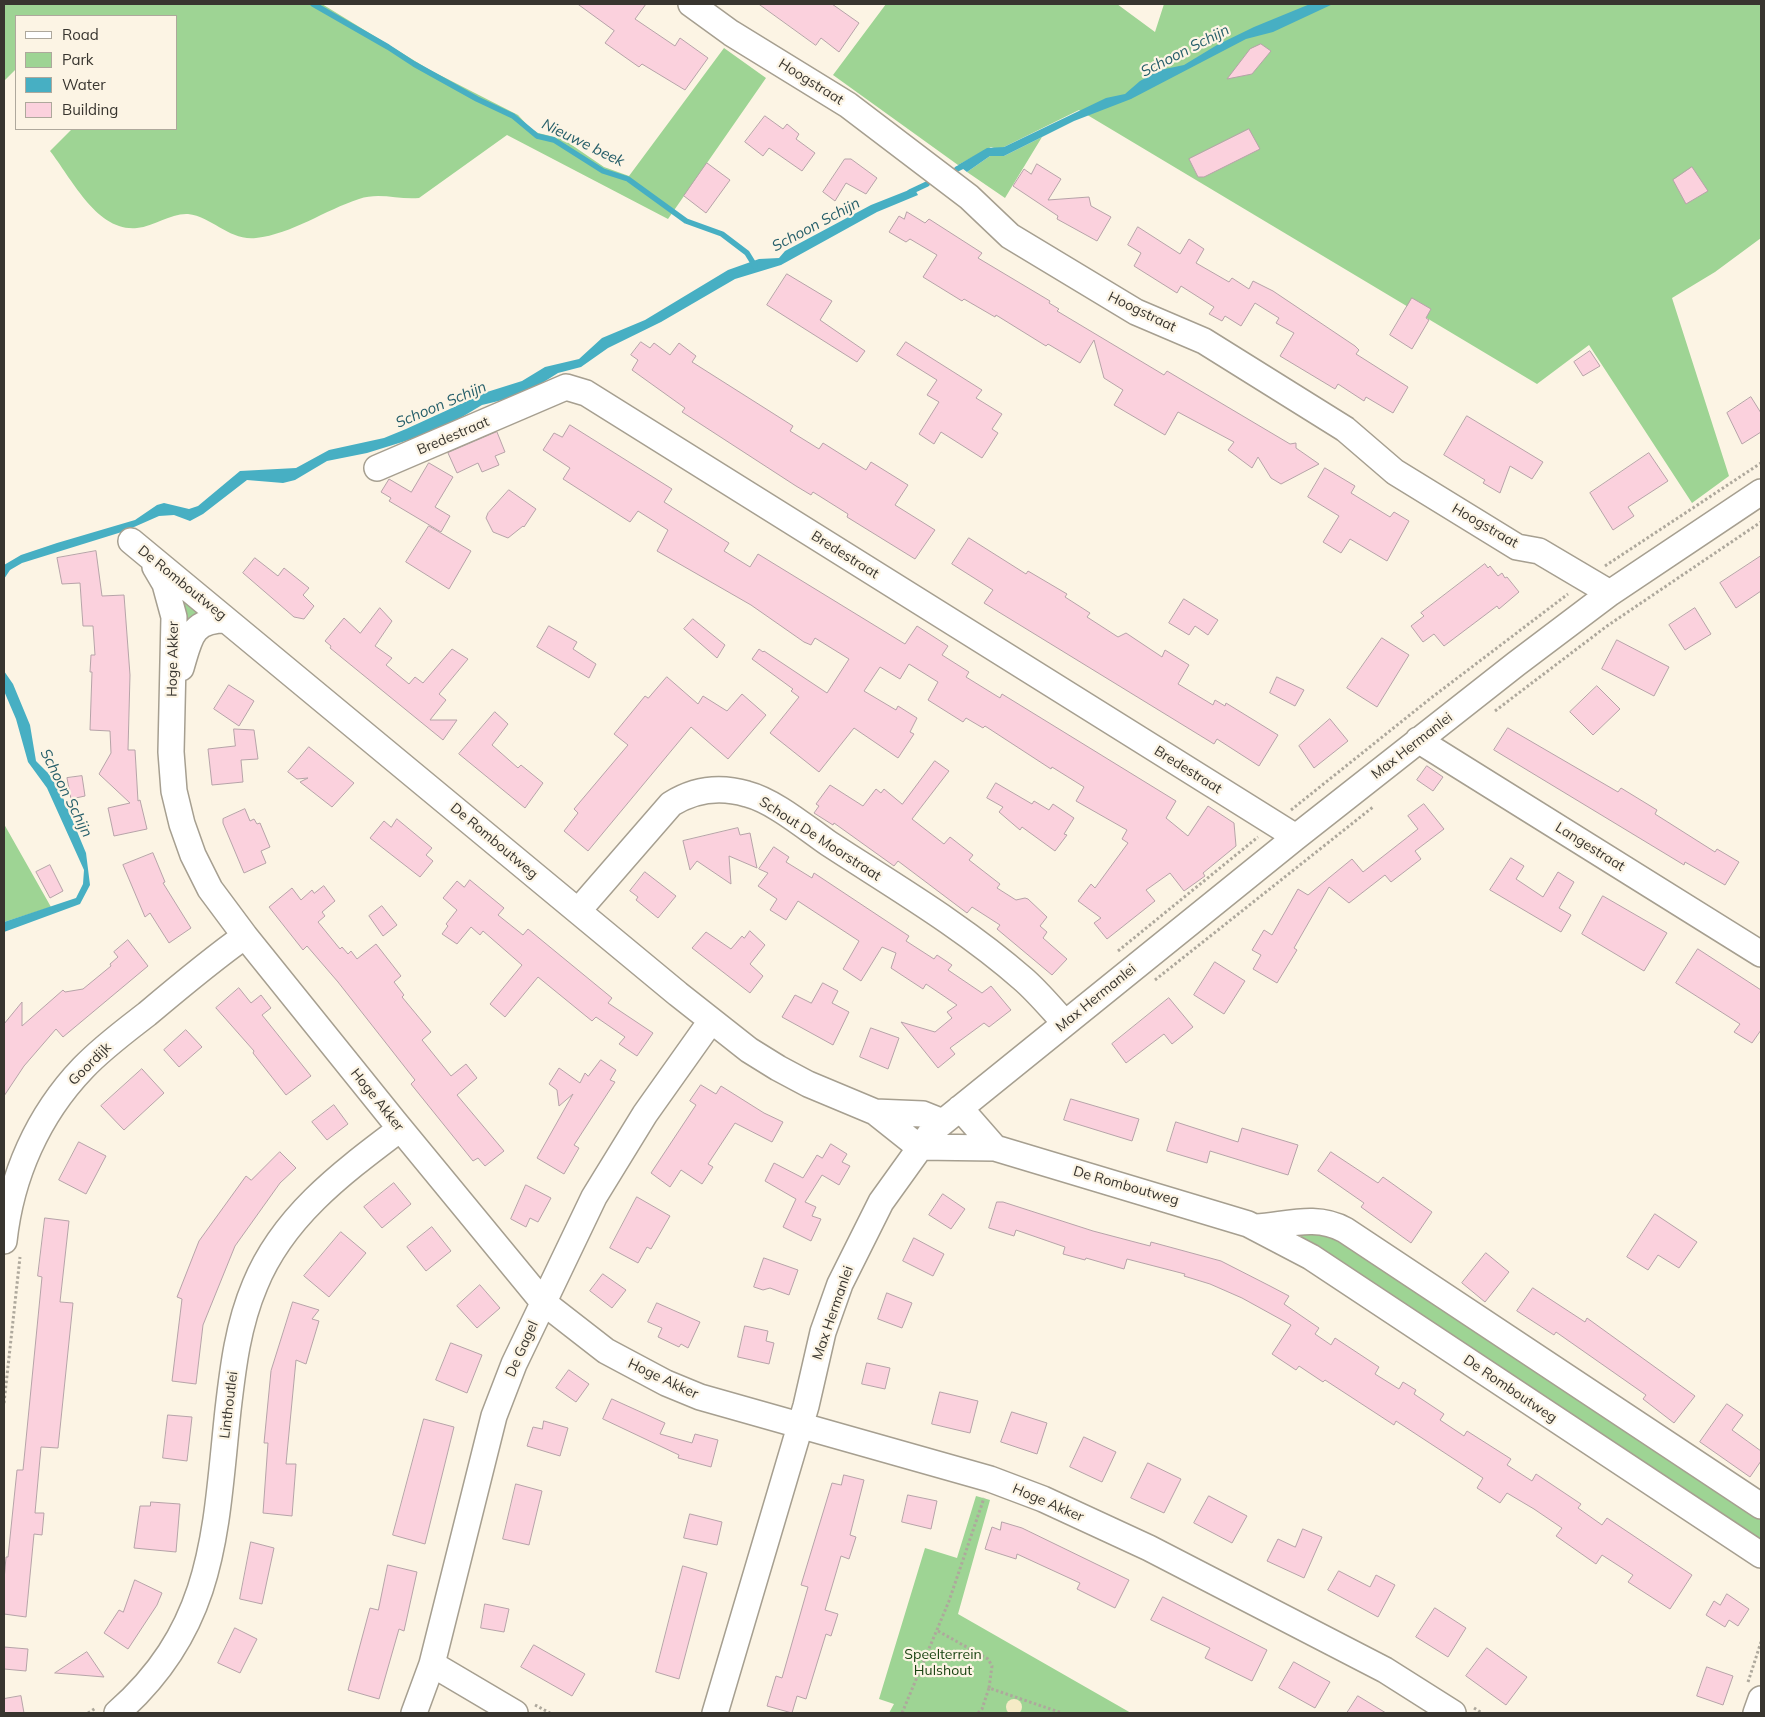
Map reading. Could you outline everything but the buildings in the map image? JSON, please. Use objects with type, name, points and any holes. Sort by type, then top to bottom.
[{"type":"street","name":"Hoogstraat","points":[[691,4],[731,32],[848,105],[969,197],[1010,236],[1136,312],[1204,341],[1345,429],[1394,472],[1517,547],[1539,551],[1610,593]]},
{"type":"street","name":"Bredestraat","points":[[377,468],[566,387],[586,393],[1296,837]]},
{"type":"street","name":"Max Hermanlei","points":[[716,1713],[800,1425],[824,1332],[840,1284],[881,1202],[919,1146],[951,1115],[1065,1022],[1418,740],[1610,593],[1761,492]]},
{"type":"street","name":"De Romboutweg","points":[[140,549],[711,1021],[778,1068],[808,1084],[874,1112],[919,1146],[995,1148],[1180,1202],[1256,1227],[1311,1257],[1761,1555]]},
{"type":"street","name":"Hoge Akker","points":[[140,549],[165,584],[174,617],[171,752],[173,782],[182,824],[193,855],[210,889],[245,936],[400,1129],[543,1302],[606,1351],[666,1383],[700,1397],[990,1479],[1043,1499],[1149,1548],[1376,1665],[1439,1702],[1453,1713]]},
{"type":"street","name":"Hoge Akker","points":[[172,707],[191,636],[198,626],[205,622],[226,620]]},
{"type":"street","name":"Langestraat","points":[[1418,740],[1761,954]]},
{"type":"street","name":"Schout De Moorstraat","points":[[578,911],[672,804],[688,795],[706,790],[723,789],[748,794],[760,799],[794,820],[965,934],[1024,979],[1065,1022]]},
{"type":"street","name":"Goordijk","points":[[12,1248],[13,1189],[42,1121],[60,1094],[112,1042],[245,936]]},
{"type":"street","name":"De Gagel","points":[[414,1713],[432,1664],[494,1416],[543,1302],[594,1197],[645,1114],[711,1021]]},
{"type":"street","name":"De Romboutweg","points":[[874,1112],[951,1115],[995,1148]]},
{"type":"street","name":"Linthoutlei","points":[[117,1713],[154,1676],[175,1645],[191,1615],[204,1580],[213,1547],[237,1343],[256,1284],[273,1251],[314,1198],[400,1129]]},
{"type":"street","name":"De Romboutweg","points":[[1256,1227],[1310,1220],[1324,1222],[1341,1228],[1761,1506]]},
{"type":"street","points":[[432,1664],[524,1708]]},
{"type":"street","points":[[1754,1693],[1756,1713]]},
{"type":"path","points":[[1595,567],[1608,564],[1761,463]]},
{"type":"path","points":[[1492,713],[1606,626],[1761,522]]},
{"type":"path","points":[[1290,811],[1431,698],[1572,590]]},
{"type":"path","points":[[4,1403],[12,1248]]},
{"type":"path","points":[[908,1713],[903,1712],[938,1631],[985,1495],[992,1497]]},
{"type":"path","points":[[938,1631],[988,1659],[992,1666],[989,1688],[982,1709],[978,1713]]},
{"type":"path","points":[[1754,1693],[1761,1642]]},
{"type":"path","points":[[989,1688],[1062,1713]]},
{"type":"path","points":[[524,1708],[550,1713]]},
{"type":"green space","points":[[4,4],[322,4],[428,69],[518,115],[530,128],[538,133],[563,139],[604,167],[629,176],[724,48],[766,78],[668,219],[507,135],[419,198],[366,197],[282,232],[256,238],[246,238],[229,233],[205,219],[188,214],[175,215],[137,228],[123,227],[110,222],[87,202],[50,151],[71,130],[178,130],[178,15],[15,15],[15,70],[4,81]]},
{"type":"green space","points":[[886,4],[1117,4],[1155,32],[1164,4],[1761,4],[1761,238],[1715,272],[1672,298],[1729,476],[1692,503],[1589,345],[1537,384],[1079,110],[1004,147],[997,149],[991,147],[958,165],[833,75]]},
{"type":"green space","points":[[1042,137],[1005,198],[967,172],[990,156],[1004,156]]},
{"type":"green space","points":[[183,598],[198,612],[194,618],[183,618],[180,601]]},
{"type":"green space","points":[[4,824],[51,907],[4,922]]},
{"type":"green space","points":[[1322,1228],[1761,1513],[1761,1542],[1302,1239],[1300,1232]]},
{"type":"green space","name":"Speelterrein Hulshout","points":[[976,1496],[990,1500],[958,1614],[1131,1713],[889,1713],[894,1704],[879,1699],[925,1548],[957,1558]]},
{"type":"sand","points":[[1014,1699],[1020,1701],[1022,1707],[1020,1713],[1014,1715],[1008,1713],[1006,1707],[1008,1701]]},
{"type":"water","points":[[1310,4],[1333,4],[1273,32],[1246,39],[1131,99],[1074,121],[1004,156],[990,156],[967,172],[958,165],[987,148],[1004,147],[1106,98],[1125,94],[1140,81],[1160,70],[1184,65],[1217,45],[1254,27]]},
{"type":"water","points":[[914,188],[918,195],[877,212],[781,265],[735,279],[661,322],[608,348],[581,367],[558,373],[523,395],[482,405],[457,420],[412,439],[367,453],[327,461],[295,480],[283,483],[247,480],[203,514],[190,521],[174,515],[159,516],[125,531],[22,563],[10,570],[4,579],[4,565],[21,555],[135,520],[157,505],[164,503],[189,509],[198,506],[240,471],[296,468],[329,450],[384,438],[487,392],[522,381],[545,367],[579,359],[602,338],[645,320],[728,270],[759,259],[779,258],[785,251],[871,205]]},
{"type":"water","points":[[4,671],[13,684],[30,725],[36,761],[48,773],[61,793],[86,853],[90,885],[80,904],[4,932],[4,922],[76,898],[83,884],[84,870],[47,788],[28,762],[16,719],[4,691]]},
{"type":"waterway","name":"Nieuwe beek","points":[[313,4],[414,64],[477,99],[513,116],[537,136],[554,140],[603,171],[628,179],[686,221],[722,234],[747,253],[755,266]]},
{"type":"waterway","name":"Schoon Schijn","points":[[957,169],[967,164]]},
{"type":"waterway","name":"Schoon Schijn","points":[[910,192],[927,184]]}]
